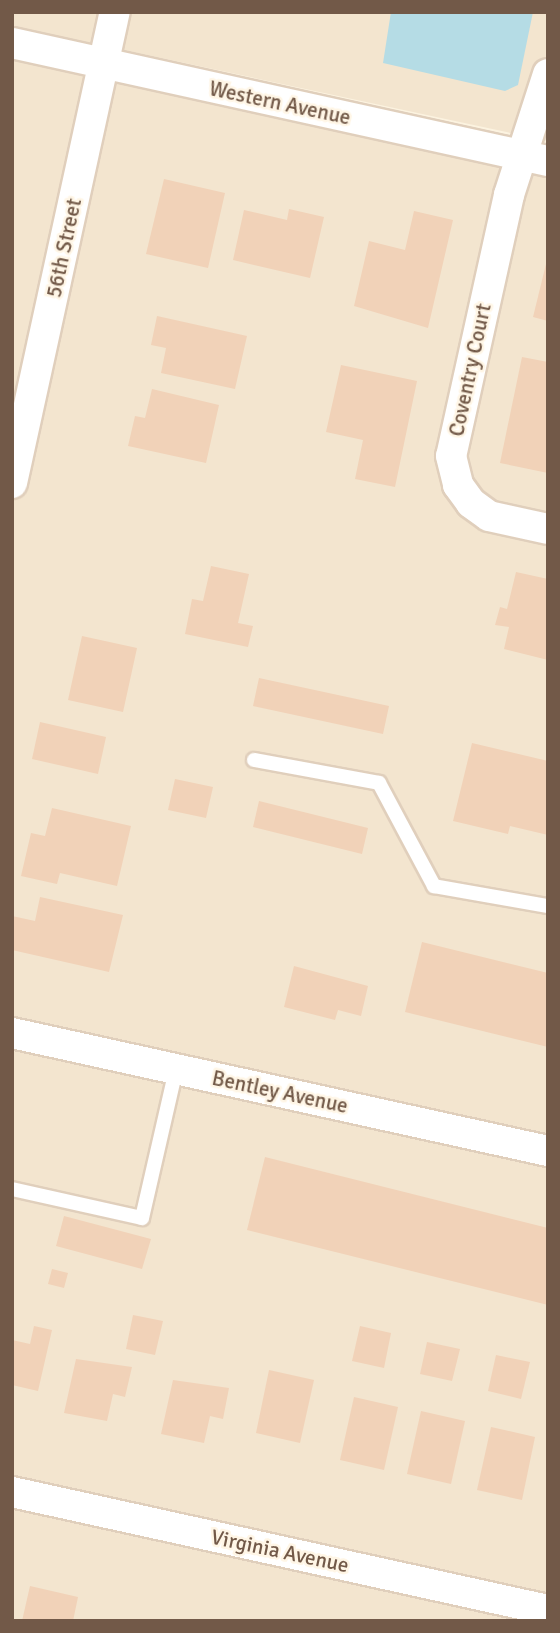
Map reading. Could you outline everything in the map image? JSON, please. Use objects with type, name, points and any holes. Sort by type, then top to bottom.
[{"type":"street","name":"56th Street","points":[[12,483],[115,12]]},
{"type":"street","name":"Western Avenue","points":[[12,43],[536,158]]},
{"type":"street","name":"Coventry Court","points":[[548,75],[536,158],[509,195],[451,456],[458,485],[471,503],[489,516],[548,529]]},
{"type":"street","name":"Bentley Avenue","points":[[12,1033],[548,1151]]},
{"type":"street","name":"Virginia Avenue","points":[[12,1492],[548,1610]]},
{"type":"lane","points":[[254,760],[379,783],[434,886],[548,906]]},
{"type":"lane","points":[[12,1189],[142,1219],[176,1069]]},
{"type":"shaded area","points":[[12,12],[548,12],[548,141],[12,26]]},
{"type":"shaded area","points":[[12,34],[548,144],[548,1621],[12,1621]]},
{"type":"water","points":[[391,12],[533,12],[518,85],[505,91],[383,63]]},
{"type":"building","points":[[164,179],[225,193],[208,268],[146,254]]},
{"type":"building","points":[[289,209],[324,217],[310,278],[233,260],[244,210],[287,220]]},
{"type":"building","points":[[414,211],[453,220],[428,328],[354,306],[369,241],[405,250]]},
{"type":"building","points":[[548,260],[548,321],[533,317]]},
{"type":"building","points":[[157,316],[247,336],[235,389],[161,373],[166,348],[151,345]]},
{"type":"building","points":[[522,357],[548,362],[548,473],[500,463]]},
{"type":"building","points":[[341,365],[417,381],[395,487],[355,479],[363,440],[326,432]]},
{"type":"building","points":[[152,389],[219,405],[206,463],[128,446],[135,416],[145,418]]},
{"type":"building","points":[[211,566],[249,574],[238,623],[253,626],[248,647],[185,634],[192,599],[203,601]]},
{"type":"building","points":[[516,572],[548,579],[548,660],[504,649],[509,627],[495,625],[500,607],[507,609]]},
{"type":"building","points":[[82,636],[137,648],[123,712],[68,700]]},
{"type":"building","points":[[259,678],[389,706],[383,734],[253,706]]},
{"type":"building","points":[[40,722],[106,737],[98,774],[32,759]]},
{"type":"building","points":[[472,743],[548,761],[548,835],[510,826],[508,834],[453,821]]},
{"type":"building","points":[[175,779],[213,787],[206,818],[168,810]]},
{"type":"building","points":[[259,801],[368,828],[362,854],[253,827]]},
{"type":"building","points":[[52,808],[131,826],[117,886],[60,873],[57,884],[21,876],[31,833],[45,836]]},
{"type":"building","points":[[40,897],[123,915],[109,972],[12,950],[12,916],[35,921]]},
{"type":"building","points":[[422,942],[548,973],[548,1047],[405,1012]]},
{"type":"building","points":[[294,966],[368,986],[361,1016],[338,1010],[335,1020],[284,1007]]},
{"type":"building","points":[[265,1157],[548,1228],[548,1305],[247,1230]]},
{"type":"building","points":[[64,1216],[151,1239],[142,1269],[56,1246]]},
{"type":"building","points":[[52,1269],[68,1273],[64,1288],[48,1284]]},
{"type":"building","points":[[133,1315],[163,1321],[155,1355],[126,1349]]},
{"type":"building","points":[[34,1326],[52,1330],[38,1391],[12,1385],[12,1340],[30,1344]]},
{"type":"building","points":[[360,1326],[391,1333],[384,1368],[352,1361]]},
{"type":"building","points":[[427,1342],[460,1349],[452,1381],[420,1374]]},
{"type":"building","points":[[496,1355],[530,1362],[521,1399],[488,1391]]},
{"type":"building","points":[[76,1359],[132,1367],[125,1397],[113,1394],[107,1421],[64,1413]]},
{"type":"building","points":[[269,1370],[314,1380],[300,1443],[256,1433]]},
{"type":"building","points":[[173,1380],[229,1388],[223,1419],[210,1416],[204,1443],[161,1434]]},
{"type":"building","points":[[354,1397],[398,1407],[384,1470],[340,1460]]},
{"type":"building","points":[[421,1411],[465,1421],[451,1484],[407,1474]]},
{"type":"building","points":[[491,1427],[535,1437],[522,1500],[477,1490]]},
{"type":"building","points":[[30,1586],[78,1597],[73,1621],[22,1621]]}]
